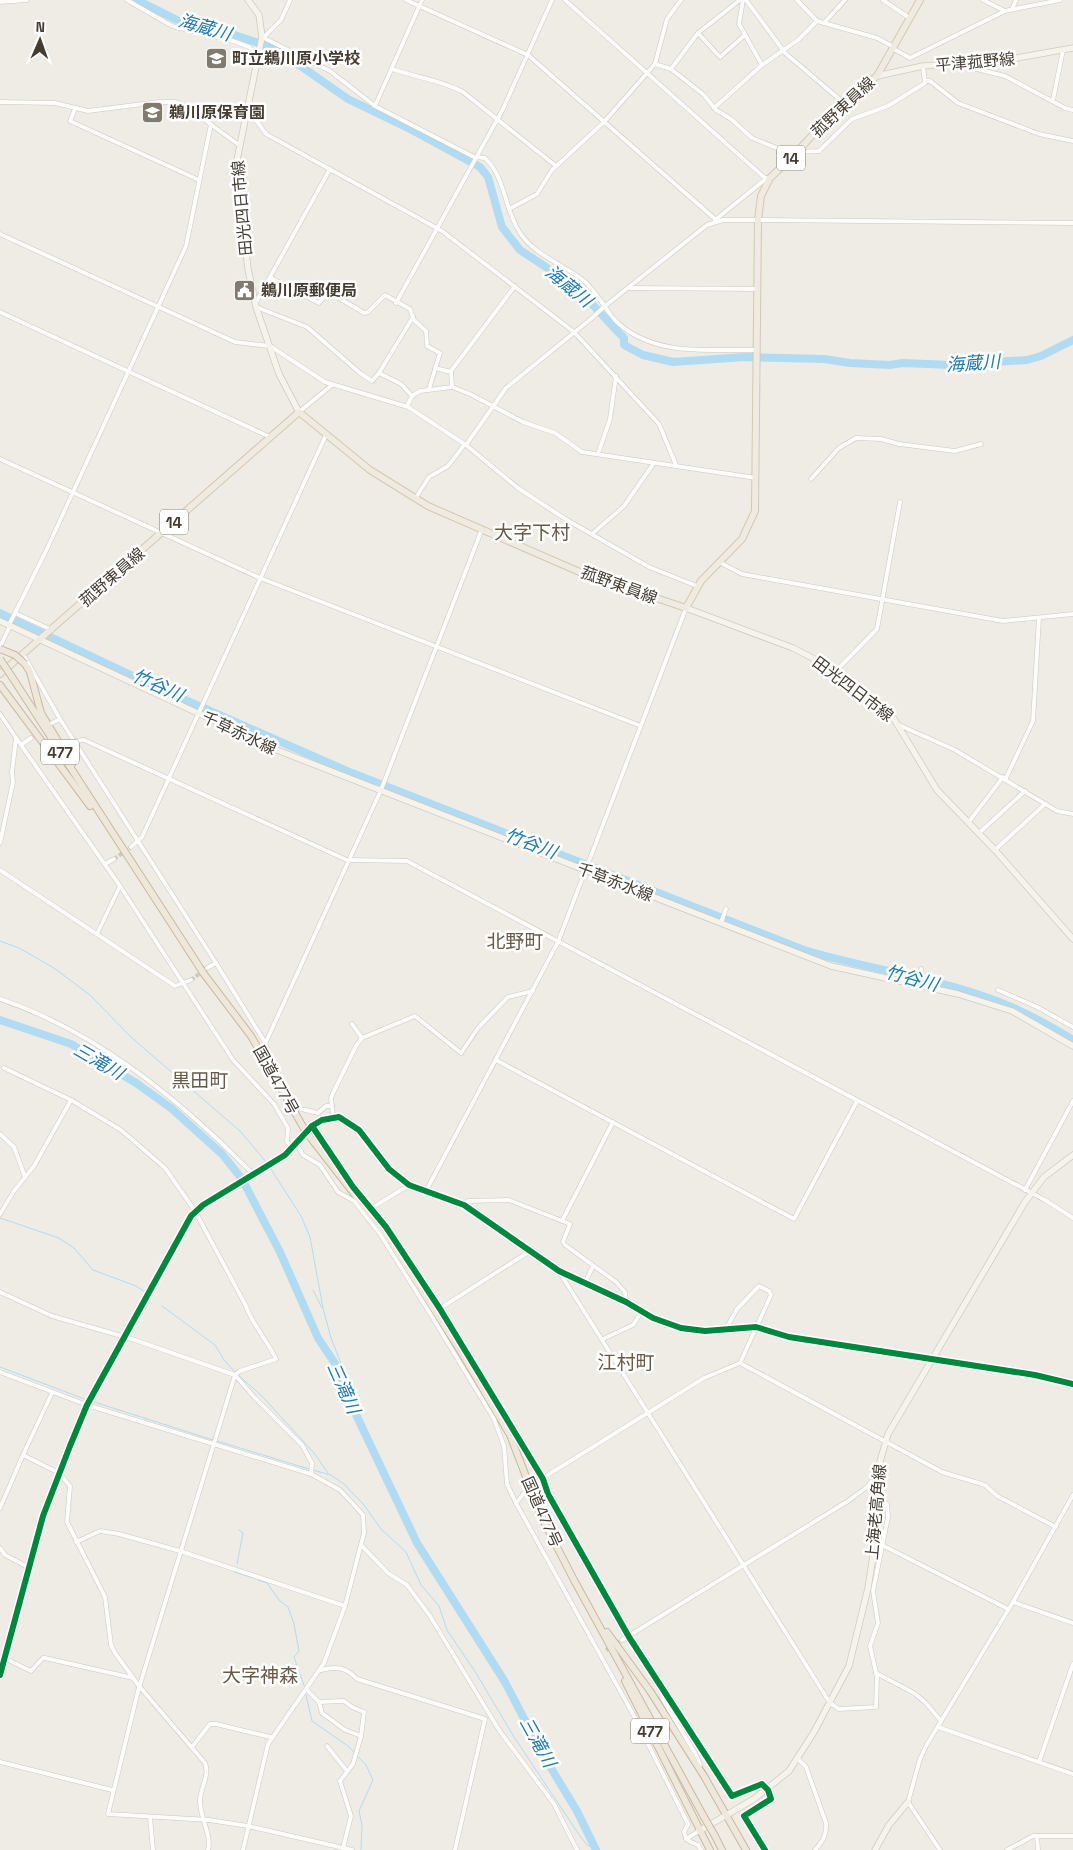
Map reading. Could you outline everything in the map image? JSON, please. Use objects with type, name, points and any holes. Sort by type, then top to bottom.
[{"type":"highway","points":[[0,648],[15,655],[25,664],[30,672],[41,713],[107,827]]},
{"type":"highway","name":"国道477号","points":[[0,659],[107,827],[204,974],[251,1036],[306,1132],[376,1222],[438,1310],[510,1435],[542,1518],[590,1611],[722,1850]]},
{"type":"highway","points":[[0,685],[78,792],[107,827]]},
{"type":"highway","name":"477","points":[[574,1580],[606,1631],[650,1691],[704,1776],[746,1850]]},
{"type":"highway","name":"477","points":[[590,1611],[710,1850]]},
{"type":"main road","name":"田光四日市線","points":[[248,0],[258,15],[262,38],[239,145],[236,170],[248,269],[268,345],[288,394],[299,412]]},
{"type":"main road","name":"菰野東員線","points":[[0,674],[299,412],[370,470],[415,499],[605,582],[686,608],[698,586],[742,539],[755,511],[758,220],[761,196],[768,178],[795,154],[819,125],[877,76],[908,17],[920,0]]},
{"type":"main road","name":"平津菰野線","points":[[877,76],[923,66],[1000,61],[1073,48]]},
{"type":"main road","name":"田光四日市線","points":[[686,608],[793,648],[835,672],[899,724],[928,778],[995,850],[1073,939]]},
{"type":"main road","name":"千草赤水線","points":[[0,621],[277,750],[831,966],[958,994],[1012,1012],[1073,1046]]},
{"type":"main road","name":"上海老高角線","points":[[699,1831],[768,1790],[789,1771],[830,1703],[852,1656],[868,1588],[874,1541],[879,1464],[894,1421],[1031,1194],[1049,1173],[1073,1155]]},
{"type":"main road","points":[[875,1850],[889,1826],[908,1802]]},
{"type":"street","points":[[0,2],[27,0]]},
{"type":"street","points":[[127,0],[172,26],[230,40],[259,53]]},
{"type":"street","points":[[290,0],[281,20],[262,38],[330,71],[375,106],[474,158],[485,158],[492,165],[514,223],[525,239],[547,258],[584,282],[618,322],[630,332],[659,346],[757,351]]},
{"type":"street","points":[[406,0],[528,55],[715,221],[1073,223]]},
{"type":"street","points":[[375,106],[422,0]]},
{"type":"street","points":[[396,303],[469,166],[497,118],[552,0]]},
{"type":"street","points":[[415,499],[429,477],[448,466],[506,388],[605,306],[768,178],[564,0]]},
{"type":"street","points":[[509,209],[537,194],[556,166],[604,122],[655,64],[667,20],[681,0]]},
{"type":"street","points":[[671,69],[698,33],[743,0]]},
{"type":"street","points":[[743,0],[739,24],[762,65]]},
{"type":"street","points":[[743,0],[783,51],[844,103]]},
{"type":"street","points":[[797,0],[817,21],[877,38],[910,58],[1005,10],[1060,0]]},
{"type":"street","points":[[824,22],[846,0]]},
{"type":"street","points":[[883,0],[908,17]]},
{"type":"street","points":[[983,0],[1005,10]]},
{"type":"street","points":[[1012,9],[1016,0]]},
{"type":"street","points":[[714,108],[762,65],[783,51],[817,21]]},
{"type":"street","points":[[698,33],[720,57],[745,35]]},
{"type":"street","points":[[1053,100],[1063,50]]},
{"type":"street","points":[[655,64],[671,69],[700,92],[714,108],[731,119],[752,138],[795,154],[819,151],[852,119],[888,106],[926,81],[930,81],[958,103],[1039,134],[1073,141]]},
{"type":"street","points":[[954,64],[1005,76],[1065,108],[1073,110]]},
{"type":"street","points":[[923,66],[926,81]]},
{"type":"street","points":[[392,68],[414,77],[450,85],[463,92],[556,166]]},
{"type":"street","points":[[0,102],[55,103],[75,109],[98,110],[167,101],[182,104],[239,145]]},
{"type":"street","points":[[75,109],[70,121],[199,180]]},
{"type":"street","points":[[246,114],[256,120],[266,134],[437,227],[574,332],[659,424],[676,465]]},
{"type":"street","points":[[0,648],[186,246],[211,124]]},
{"type":"street","points":[[330,169],[256,305],[307,327],[360,373],[372,381],[379,373],[413,317]]},
{"type":"street","points":[[0,234],[235,342],[268,345],[313,376],[333,385],[406,406],[466,444],[518,488],[592,534],[649,567],[698,586]]},
{"type":"street","points":[[272,278],[319,303],[329,292],[364,312],[368,312],[385,295],[396,303],[405,305],[426,331],[427,346],[440,353],[429,389]]},
{"type":"street","points":[[452,387],[451,372],[515,286]]},
{"type":"street","points":[[630,288],[758,289]]},
{"type":"street","points":[[0,312],[271,437]]},
{"type":"street","points":[[435,368],[451,372]]},
{"type":"street","points":[[379,373],[401,384],[412,396]]},
{"type":"street","points":[[598,454],[610,418],[616,376]]},
{"type":"street","points":[[299,412],[333,385]]},
{"type":"street","points":[[406,406],[412,396],[429,389],[452,387],[493,405],[523,422],[555,433],[577,451],[756,478]]},
{"type":"street","points":[[131,847],[138,842],[168,779],[326,435]]},
{"type":"street","points":[[811,479],[839,448],[856,438],[881,439],[899,444],[955,451],[981,444]]},
{"type":"street","points":[[0,458],[260,578],[641,726]]},
{"type":"street","points":[[592,534],[624,506],[654,463]]},
{"type":"street","points":[[835,672],[877,629],[900,502]]},
{"type":"street","points":[[265,1044],[381,790],[482,529]]},
{"type":"street","points":[[719,562],[742,574],[1003,621],[1073,614]]},
{"type":"street","points":[[426,1191],[558,942],[686,608]]},
{"type":"street","points":[[14,615],[50,631]]},
{"type":"street","points":[[968,823],[1004,777],[1033,721],[1039,618]]},
{"type":"street","points":[[23,654],[60,719],[216,963],[265,1044],[276,1071],[296,1105],[307,1111],[318,1113],[326,1106],[332,1106]]},
{"type":"street","points":[[0,714],[56,797],[120,886],[233,1060],[274,1104],[288,1128],[287,1142],[295,1146],[303,1155],[320,1165],[338,1192],[354,1201],[380,1234],[431,1315],[494,1419],[504,1446],[507,1484],[516,1503],[599,1653],[688,1824],[684,1832],[686,1839],[692,1844],[698,1845],[701,1850]]},
{"type":"street","points":[[52,723],[60,719]]},
{"type":"street","points":[[899,724],[955,750],[1004,777],[1061,813],[1073,814]]},
{"type":"street","points":[[0,843],[14,782],[12,772],[16,738]]},
{"type":"street","points":[[22,745],[31,738]]},
{"type":"street","points":[[74,741],[84,740],[349,861],[407,861],[1025,1190],[1073,1218]]},
{"type":"street","points":[[979,833],[1025,791]]},
{"type":"street","points":[[995,850],[1045,804]]},
{"type":"street","points":[[105,864],[114,859]]},
{"type":"street","points":[[0,870],[175,986],[191,980]]},
{"type":"street","points":[[97,934],[120,886]]},
{"type":"street","points":[[721,922],[726,909]]},
{"type":"street","points":[[208,968],[216,963]]},
{"type":"street","points":[[918,986],[921,969]]},
{"type":"street","points":[[998,990],[1037,1007],[1073,1027]]},
{"type":"street","points":[[334,1116],[332,1106],[334,1091],[356,1046],[362,1038],[415,1016],[461,1053],[478,1028],[508,997],[533,991]]},
{"type":"street","points":[[0,999],[71,1029],[93,1042],[182,1107],[230,1148],[252,1174]]},
{"type":"street","points":[[352,1024],[362,1038]]},
{"type":"street","points":[[496,1060],[794,1219],[857,1101]]},
{"type":"street","points":[[4,1068],[71,1100],[120,1130],[165,1168],[196,1211],[246,1306],[251,1322],[266,1340],[276,1359],[237,1374]]},
{"type":"street","points":[[0,1214],[39,1158],[71,1100]]},
{"type":"street","points":[[1025,1190],[1073,1101]]},
{"type":"street","points":[[0,1675],[28,1566],[59,1472],[91,1398],[196,1211],[252,1174],[273,1164],[295,1146],[312,1126],[334,1116],[345,1120],[359,1130],[389,1169],[409,1185],[464,1205],[559,1271],[626,1302],[664,1324],[705,1331],[756,1327],[789,1337],[1035,1375],[1073,1384]]},
{"type":"street","points":[[562,1221],[614,1122]]},
{"type":"street","points":[[312,1126],[353,1187],[372,1208],[438,1310],[543,1479],[548,1494],[628,1637],[732,1796],[762,1784],[768,1790],[771,1799],[744,1816],[765,1850]]},
{"type":"street","points":[[0,1134],[14,1147],[25,1177]]},
{"type":"street","points":[[372,1208],[409,1185]]},
{"type":"street","points":[[464,1205],[468,1201],[509,1200],[570,1224],[563,1242],[616,1282],[625,1292],[626,1302]]},
{"type":"street","points":[[438,1310],[530,1251]]},
{"type":"street","points":[[585,1284],[593,1266]]},
{"type":"street","points":[[559,1271],[745,1564],[830,1703],[839,1709],[876,1707],[876,1673],[870,1646],[878,1623],[873,1591],[884,1546],[888,1511],[887,1504],[877,1495]]},
{"type":"street","points":[[516,1503],[530,1486],[704,1378],[740,1363],[771,1296],[769,1290],[759,1286],[737,1308],[726,1329]]},
{"type":"street","points":[[0,1292],[52,1316],[125,1337],[237,1374],[254,1397],[302,1445],[313,1467],[311,1474]]},
{"type":"street","points":[[602,1339],[633,1325],[642,1312]]},
{"type":"street","points":[[740,1363],[942,1472],[985,1486],[997,1496],[1056,1527]]},
{"type":"street","points":[[0,1372],[52,1393],[311,1474],[340,1490],[362,1515],[365,1528],[345,1606],[321,1670],[270,1737],[243,1850]]},
{"type":"street","points":[[237,1374],[139,1686],[112,1790],[108,1814],[248,1826],[352,1850]]},
{"type":"street","points":[[0,1508],[52,1393]]},
{"type":"street","points":[[23,1455],[59,1472],[71,1490],[67,1522],[105,1597],[111,1645],[139,1686],[192,1746],[207,1769],[201,1793],[203,1821],[211,1840],[208,1850]]},
{"type":"street","points":[[622,1640],[848,1500],[871,1482],[878,1481]]},
{"type":"street","points":[[940,1850],[908,1802],[920,1759],[1013,1602],[1073,1495]]},
{"type":"street","points":[[76,1542],[100,1530],[108,1531],[180,1551],[345,1606]]},
{"type":"street","points":[[874,1541],[1008,1609]]},
{"type":"street","points":[[361,1545],[388,1573],[407,1585],[430,1616],[499,1730],[554,1804],[577,1850]]},
{"type":"street","points":[[0,1548],[5,1555],[28,1566]]},
{"type":"street","points":[[1013,1602],[1073,1622]]},
{"type":"street","points":[[0,1644],[6,1647]]},
{"type":"street","points":[[599,1653],[606,1650]]},
{"type":"street","points":[[4,1658],[32,1672],[45,1658],[133,1678]]},
{"type":"street","points":[[1039,1762],[1073,1664]]},
{"type":"street","points":[[321,1670],[338,1667],[352,1673],[357,1679],[486,1718],[454,1850]]},
{"type":"street","points":[[876,1673],[914,1693],[926,1703],[941,1722]]},
{"type":"street","points":[[661,1688],[662,1698],[695,1752],[704,1776]]},
{"type":"street","points":[[307,1690],[319,1702],[322,1713],[345,1730],[361,1736]]},
{"type":"street","points":[[319,1702],[344,1701],[364,1712],[361,1736],[353,1764],[340,1781],[351,1816],[343,1848]]},
{"type":"street","points":[[192,1746],[210,1724],[270,1737]]},
{"type":"street","points":[[938,1727],[1073,1774]]},
{"type":"street","points":[[327,1746],[347,1772]]},
{"type":"street","points":[[331,1750],[335,1747]]},
{"type":"street","points":[[797,1758],[806,1767],[826,1823],[824,1840],[815,1850]]},
{"type":"street","points":[[0,1762],[112,1790]]},
{"type":"street","points":[[150,1817],[153,1850]]},
{"type":"street","points":[[686,1839],[699,1831]]},
{"type":"street","points":[[1037,1836],[1038,1850]]},
{"type":"street","points":[[1007,1850],[1028,1838],[1037,1836],[1073,1836]]},
{"type":"waterway","name":"海蔵川","points":[[137,0],[181,22],[226,32],[276,49],[348,99],[412,130],[480,167],[488,177],[502,227],[520,250],[576,287],[624,338],[624,345],[643,355],[673,362],[745,357],[824,359],[850,363],[890,365],[902,363],[951,365],[1027,360],[1041,356],[1073,340]]},
{"type":"waterway","name":"竹谷川","points":[[0,613],[158,688],[347,771],[804,950],[952,986],[999,1002],[1037,1019],[1073,1040]]},
{"type":"waterway","points":[[0,941],[19,948],[54,968],[90,995],[132,1038],[240,1131],[267,1163],[301,1216],[310,1237],[323,1308],[331,1338],[344,1371],[341,1383]]},
{"type":"waterway","name":"三滝川","points":[[0,1020],[71,1044],[136,1083],[171,1108],[222,1154],[242,1179],[280,1252],[318,1338],[340,1371],[341,1383],[417,1543],[505,1682],[543,1755],[577,1811],[596,1850]]},
{"type":"waterway","points":[[0,1218],[59,1238],[74,1248],[93,1270],[136,1286],[145,1292]]},
{"type":"waterway","points":[[313,1290],[322,1308]]},
{"type":"waterway","points":[[162,1306],[215,1345],[224,1360],[235,1372]]},
{"type":"waterway","points":[[0,1367],[87,1400]]},
{"type":"waterway","points":[[238,1375],[262,1396],[314,1453],[328,1473]]},
{"type":"waterway","points":[[91,1401],[213,1440]]},
{"type":"waterway","points":[[217,1441],[309,1469]]},
{"type":"waterway","points":[[313,1470],[331,1475],[344,1484],[364,1505],[381,1529],[406,1552],[421,1585],[439,1606],[447,1630],[476,1673],[514,1737],[580,1836],[588,1846],[595,1847]]},
{"type":"waterway","points":[[237,1564],[243,1533],[239,1530]]},
{"type":"waterway","points":[[235,1572],[253,1578]]},
{"type":"waterway","points":[[258,1580],[267,1583],[279,1600],[288,1607],[294,1624],[299,1651],[294,1657],[305,1688]]},
{"type":"waterway","points":[[306,1695],[312,1721],[348,1746],[366,1765],[373,1780],[359,1811],[362,1825],[361,1850]]},
{"type":"tunnel","points":[[114,859],[131,847]]},
{"type":"tunnel","points":[[191,980],[207,968]]},
{"type":"tunnel","points":[[606,1650],[622,1640]]},
{"type":"cycle path","points":[[0,1675],[43,1516],[87,1405],[191,1216],[203,1205],[285,1155],[312,1126],[322,1120],[339,1117],[359,1130],[389,1169],[409,1185],[464,1205],[559,1271],[626,1302],[653,1318],[681,1328],[705,1331],[756,1327],[789,1337],[1035,1375],[1073,1384]]},
{"type":"cycle path","points":[[312,1126],[353,1187],[386,1227],[440,1309],[543,1479],[548,1494],[629,1637],[732,1796],[762,1784],[768,1790],[771,1799],[744,1816],[765,1850]]},
{"type":"place","name":"町立鵜川原小学校","points":[[216,58]]},
{"type":"place","name":"鵜川原保育園","points":[[153,112]]},
{"type":"place","name":"鵜川原郵便局","points":[[245,290]]},
{"type":"district","name":"大字下村","points":[[532,532]]},
{"type":"district","name":"北野町","points":[[515,941]]},
{"type":"district","name":"黒田町","points":[[200,1080]]},
{"type":"district","name":"江村町","points":[[626,1362]]},
{"type":"district","name":"大字神森","points":[[260,1675]]}]
